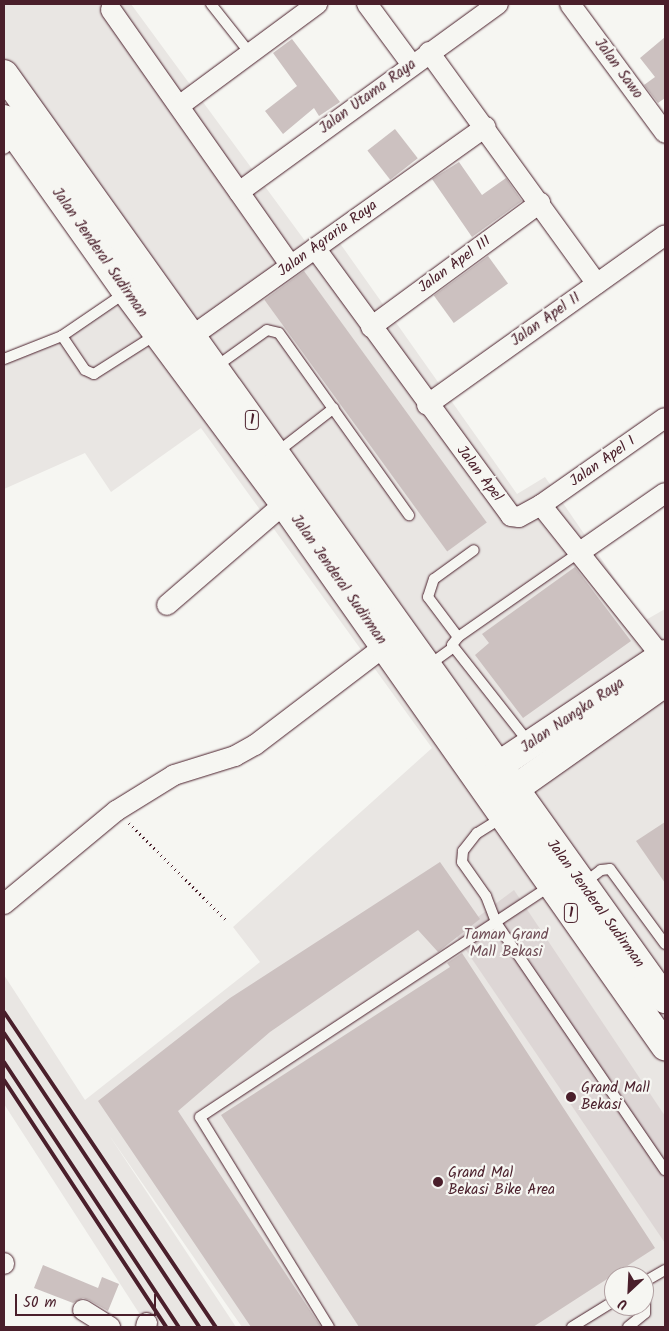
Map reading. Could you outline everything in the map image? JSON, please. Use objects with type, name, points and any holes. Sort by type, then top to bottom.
[{"type":"main road","name":"Jalan Jenderal Sudirman","points":[[4,74],[284,504],[385,646],[488,772]]},
{"type":"main road","name":"Jalan Jenderal Sudirman","points":[[8,135],[126,291],[214,368],[276,453],[426,667],[552,885],[665,1046]]},
{"type":"main road","name":"Jalan Nangka Raya","points":[[488,772],[538,755],[664,665]]},
{"type":"main road","name":"Jalan Nangka Raya","points":[[505,803],[538,755]]},
{"type":"main road","name":"Jalan Jenderal Sudirman","points":[[505,803],[581,885],[665,999]]},
{"type":"street","points":[[178,106],[317,4]]},
{"type":"street","points":[[367,4],[412,65]]},
{"type":"street","name":"Jalan Utama Raya","points":[[239,192],[429,52],[498,4]]},
{"type":"street","name":"Jalan Sawo","points":[[570,4],[665,133]]},
{"type":"street","points":[[111,10],[290,266]]},
{"type":"street","points":[[429,52],[597,284]]},
{"type":"street","name":"Jalan Agraria Raya","points":[[173,333],[290,266],[485,127]]},
{"type":"street","name":"Jalan Apel III","points":[[371,327],[540,203]]},
{"type":"street","name":"Jalan Apel II","points":[[427,405],[665,235]]},
{"type":"street","name":"Jalan Apel","points":[[315,248],[427,405],[511,516],[519,517],[542,505]]},
{"type":"street","name":"Jalan Apel I","points":[[542,505],[665,418]]},
{"type":"street","points":[[580,552],[665,493]]},
{"type":"street","points":[[167,605],[284,504]]},
{"type":"street","points":[[542,505],[580,552],[664,665]]},
{"type":"street","points":[[4,904],[116,810],[174,775],[235,756],[255,745],[385,646]]},
{"type":"street","points":[[82,1310],[110,1327]]},
{"type":"lane","points":[[211,4],[250,52]]},
{"type":"lane","points":[[7,355],[62,336],[126,291]]},
{"type":"lane","points":[[214,368],[268,330],[279,333],[409,515]]},
{"type":"lane","points":[[62,336],[85,370],[94,374],[173,333]]},
{"type":"lane","points":[[276,453],[334,408]]},
{"type":"lane","points":[[458,637],[428,597],[434,579],[474,550]]},
{"type":"lane","points":[[426,667],[452,648],[458,637],[580,552]]},
{"type":"lane","points":[[452,648],[538,755]]},
{"type":"lane","points":[[505,803],[477,833],[461,858],[486,896],[497,924],[665,1170]]},
{"type":"lane","points":[[581,885],[601,870],[610,869],[665,944]]},
{"type":"lane","points":[[329,1327],[200,1117],[497,924],[552,885]]},
{"type":"lane","points":[[654,1276],[665,1270]]},
{"type":"lane","points":[[572,1327],[604,1307]]},
{"type":"lane","points":[[628,1327],[641,1316]]},
{"type":"path","points":[[116,810],[225,919]]},
{"type":"shaded area","points":[[4,4],[131,4],[308,245],[332,232],[517,494],[545,477],[644,621],[665,609],[665,1327],[242,1327],[109,1135],[236,1327],[148,1327],[4,1104],[4,975],[85,1100],[260,962],[233,927],[432,748],[201,428],[111,492],[85,453],[4,489],[4,354],[62,336],[126,291],[4,119]]},
{"type":"green space","name":"Taman Grand Mall Bekasi","points":[[514,890],[665,1116],[665,1243],[455,934]]},
{"type":"building","points":[[665,37],[665,98],[658,103],[644,85],[655,77],[640,58]]},
{"type":"building","points":[[292,39],[340,102],[319,116],[314,108],[283,134],[265,111],[297,86],[273,53]]},
{"type":"building","points":[[395,129],[418,158],[390,180],[367,151]]},
{"type":"building","points":[[459,162],[482,195],[506,178],[522,201],[472,237],[432,179]]},
{"type":"building","points":[[488,256],[508,284],[454,323],[434,295]]},
{"type":"building","points":[[304,271],[487,523],[447,551],[264,300]]},
{"type":"building","points":[[575,567],[631,641],[523,718],[475,655],[489,643],[482,634]]},
{"type":"building","points":[[665,822],[665,883],[636,841]]},
{"type":"building","points":[[440,862],[480,919],[438,952],[418,930],[270,1032],[178,1111],[321,1327],[251,1327],[98,1101],[230,998]]},
{"type":"building","name":"Grand Mal Bekasi Bike Area","points":[[462,953],[655,1248],[627,1266],[604,1266],[604,1281],[533,1327],[359,1327],[221,1115],[450,967],[447,963]]},
{"type":"building","points":[[43,1265],[98,1288],[102,1277],[119,1284],[108,1311],[83,1298],[73,1303],[34,1288]]},
{"type":"railway","points":[[4,1012],[216,1327]]},
{"type":"railway","points":[[4,1033],[199,1327]]},
{"type":"railway","points":[[4,1062],[179,1327]]},
{"type":"railway","points":[[4,1080],[166,1327]]},
{"type":"place","name":"Grand Mall Bekasi","points":[[571,1097]]},
{"type":"place","name":"Grand Mal Bekasi Bike Area","points":[[438,1182]]}]
